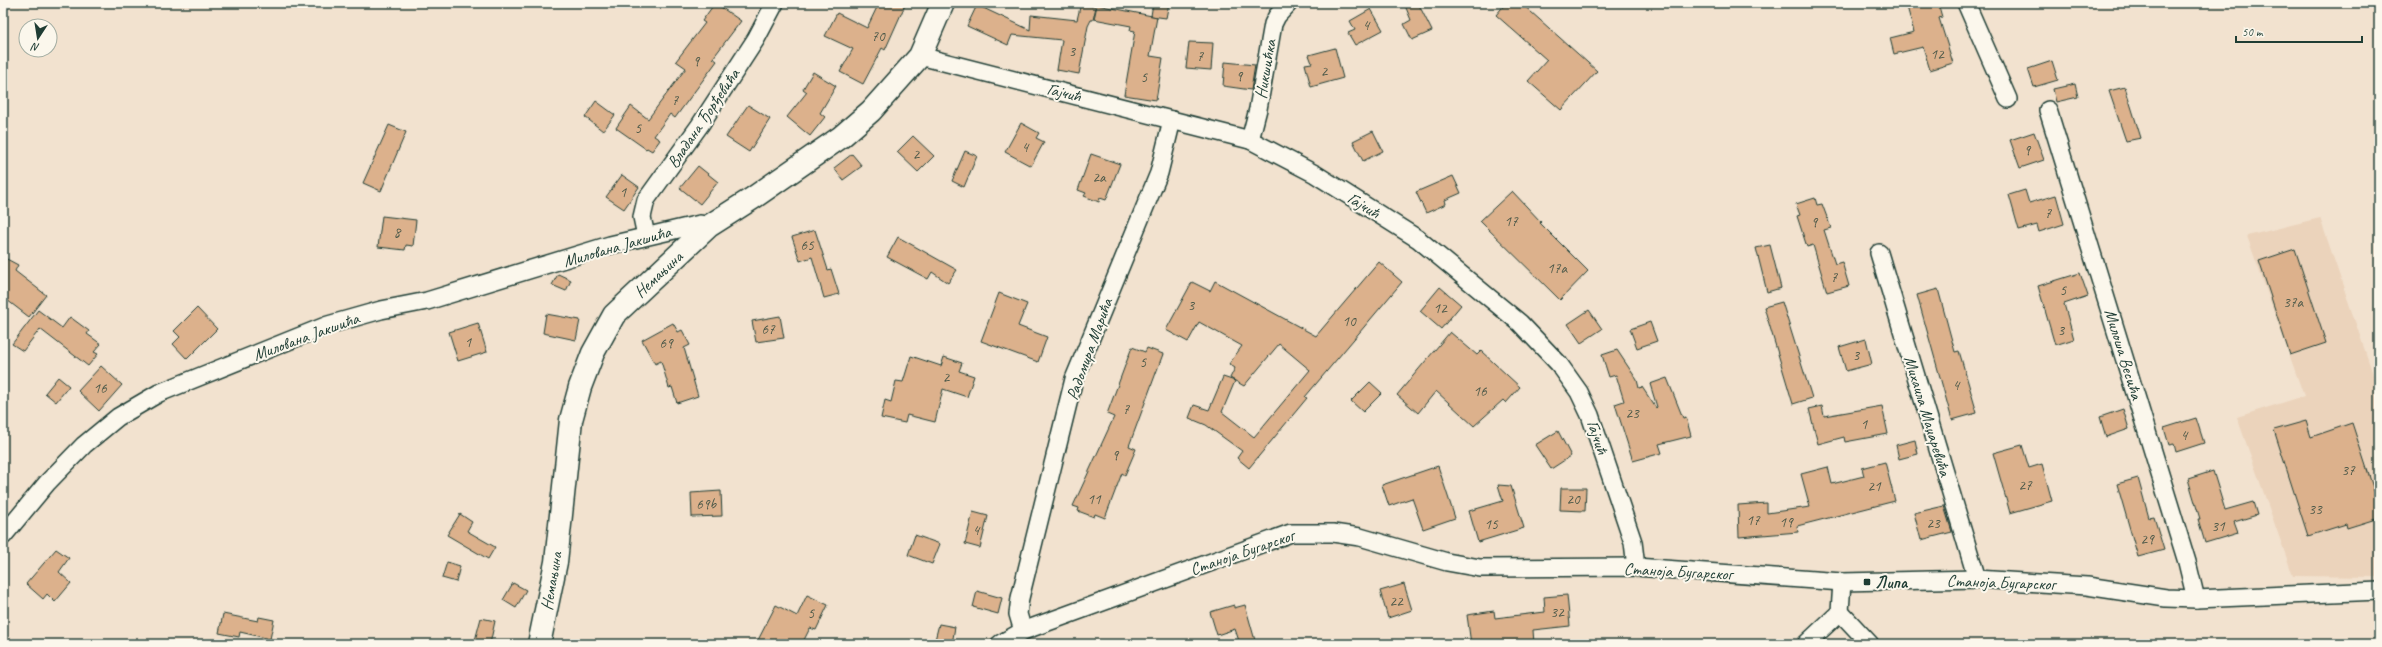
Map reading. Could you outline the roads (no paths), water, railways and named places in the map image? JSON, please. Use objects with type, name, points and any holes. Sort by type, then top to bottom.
[{"type":"street","name":"Владана Ђорђевића","points":[[646,236],[642,217],[646,200],[708,112],[756,39],[775,3]]},
{"type":"street","name":"Немањина","points":[[539,644],[556,562],[571,420],[580,387],[593,353],[614,315],[708,226],[753,198],[842,137],[871,110],[920,56],[943,3]]},
{"type":"street","name":"Никшићка","points":[[1250,140],[1258,109],[1273,24],[1280,12],[1289,3]]},
{"type":"street","points":[[1966,3],[2008,99]]},
{"type":"street","name":"Гајчић","points":[[920,56],[1250,140],[1315,174],[1418,239],[1520,323],[1559,364],[1579,392],[1590,415],[1633,542],[1636,567]]},
{"type":"street","name":"Милоша Весића","points":[[2048,110],[2187,562],[2196,599]]},
{"type":"street","name":"Радомира Марића","points":[[1023,631],[1018,614],[1020,598],[1074,379],[1159,173],[1172,120]]},
{"type":"street","name":"Милована Јакшића","points":[[3,536],[47,483],[84,445],[118,416],[159,394],[328,325],[448,295],[646,236],[700,224],[708,226]]},
{"type":"street","name":"Михаила Маџаревића","points":[[1879,253],[1977,578]]},
{"type":"street","name":"Станоја Бугарског","points":[[1000,644],[1023,631],[1291,533],[1333,533],[1360,537],[1447,562],[1480,568],[1636,567],[1842,582],[1977,578],[2087,586],[2166,598],[2196,599],[2379,591]]},
{"type":"street","points":[[1806,644],[1840,612],[1842,582]]},
{"type":"street","points":[[1840,612],[1870,644]]},
{"type":"place","name":"Липа","points":[[1867,582]]}]
